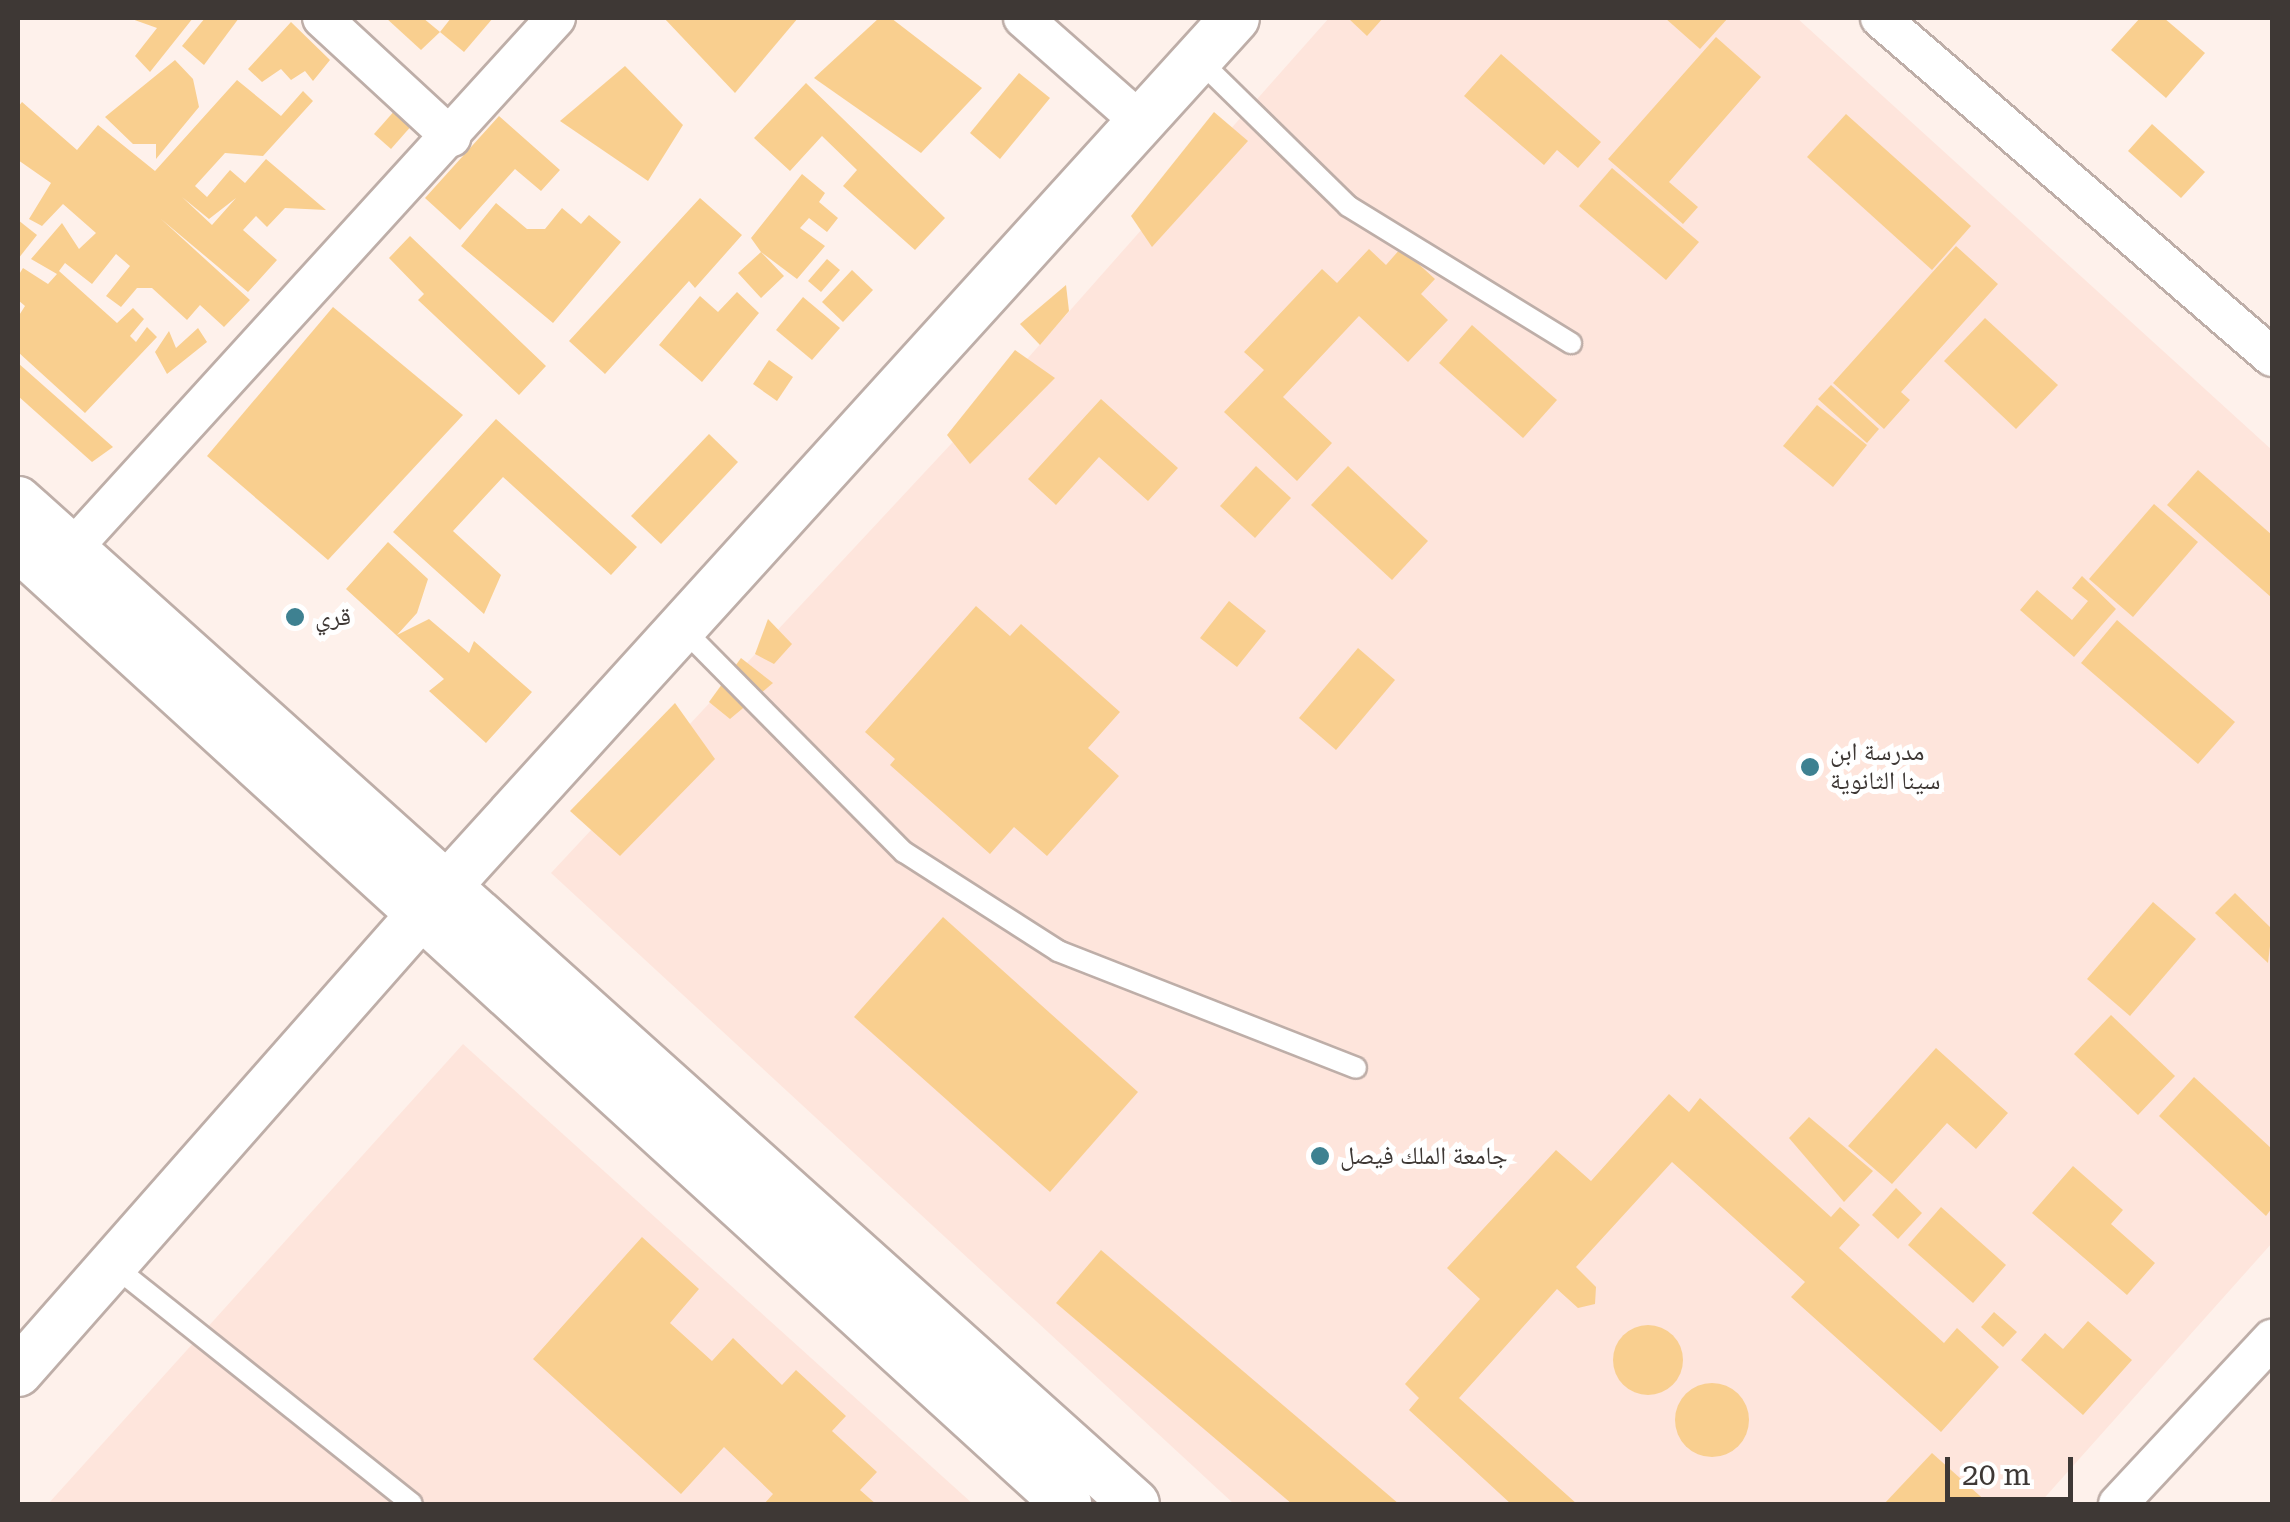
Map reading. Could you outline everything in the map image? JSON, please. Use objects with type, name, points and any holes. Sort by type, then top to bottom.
[{"type":"street","points":[[322,18],[451,137]]},
{"type":"street","points":[[36,562],[451,137],[556,18]]},
{"type":"street","points":[[1023,18],[1141,122]]},
{"type":"street","points":[[18,1372],[432,902],[1235,18]]},
{"type":"street","points":[[1880,18],[2272,356]]},
{"type":"street","points":[[18,501],[36,562],[1135,1504]]},
{"type":"street","points":[[432,902],[1067,1504]]},
{"type":"street","points":[[2118,1504],[2272,1339]]},
{"type":"lane","points":[[1198,59],[1348,206],[1571,343]]},
{"type":"lane","points":[[682,627],[904,852],[1058,951],[1356,1068]]},
{"type":"lane","points":[[114,1266],[412,1504]]},
{"type":"shaded area","points":[[1329,18],[1797,18],[2272,450],[2272,1243],[2039,1504],[1234,1504],[551,873],[965,429]]},
{"type":"shaded area","points":[[463,1044],[973,1504],[48,1504]]},
{"type":"building","points":[[129,18],[193,18],[150,72],[135,56],[157,28]]},
{"type":"building","points":[[205,18],[239,18],[204,65],[182,46]]},
{"type":"building","points":[[386,18],[423,18],[440,32],[421,50]]},
{"type":"building","points":[[451,18],[493,18],[464,52],[440,32]]},
{"type":"building","points":[[664,18],[798,18],[735,93]]},
{"type":"building","points":[[879,18],[891,18],[982,88],[921,153],[814,78]]},
{"type":"building","points":[[1348,18],[1383,18],[1367,36]]},
{"type":"building","points":[[1665,18],[1728,18],[1700,49]]},
{"type":"building","points":[[2140,18],[2164,18],[2205,53],[2166,98],[2111,50]]},
{"type":"building","points":[[291,22],[330,60],[313,81],[305,71],[291,80],[281,69],[262,82],[248,69]]},
{"type":"building","points":[[1716,37],[1761,77],[1669,182],[1698,207],[1683,224],[1608,159]]},
{"type":"building","points":[[1501,54],[1601,142],[1578,168],[1557,150],[1544,165],[1464,96]]},
{"type":"building","points":[[175,60],[193,79],[199,107],[156,159],[156,144],[133,144],[105,117]]},
{"type":"building","points":[[625,66],[683,125],[648,181],[560,121]]},
{"type":"building","points":[[1019,73],[1050,98],[1000,159],[970,133]]},
{"type":"building","points":[[237,80],[281,116],[303,91],[313,101],[263,156],[225,153],[195,186],[207,197],[230,170],[245,183],[266,159],[326,210],[285,208],[267,227],[256,216],[243,230],[277,260],[248,292],[161,219],[250,300],[224,327],[200,305],[187,320],[152,288],[137,288],[121,307],[106,296],[130,266],[116,254],[92,284],[65,263],[59,271],[117,323],[133,308],[144,319],[130,336],[136,342],[147,327],[157,337],[85,413],[18,352],[18,317],[25,306],[18,300],[18,276],[23,268],[48,284],[57,274],[31,259],[62,223],[79,249],[96,233],[63,204],[42,226],[29,219],[51,183],[18,160],[18,107],[22,102],[77,150],[98,125],[155,171]],"holes":[[[182,197],[209,219],[236,198],[212,225]]]},
{"type":"building","points":[[806,83],[945,218],[915,250],[843,186],[857,170],[822,136],[790,171],[754,138]]},
{"type":"building","points":[[396,109],[413,124],[391,149],[374,134]]},
{"type":"building","points":[[1214,112],[1248,141],[1152,247],[1131,216]]},
{"type":"building","points":[[1846,114],[1971,226],[1932,270],[1807,157]]},
{"type":"building","points":[[499,116],[560,170],[541,191],[515,169],[460,230],[425,198]]},
{"type":"building","points":[[2152,124],[2205,172],[2181,198],[2128,151]]},
{"type":"building","points":[[1612,168],[1699,242],[1666,280],[1579,206]]},
{"type":"building","points":[[802,174],[825,193],[819,202],[838,218],[827,232],[809,218],[800,228],[825,246],[797,279],[761,252],[751,238]]},
{"type":"building","points":[[700,198],[742,235],[695,288],[689,281],[605,374],[569,341]]},
{"type":"building","points":[[496,203],[527,229],[545,229],[562,208],[581,224],[589,215],[621,242],[553,323],[461,246]]},
{"type":"building","points":[[18,220],[37,235],[18,259]]},
{"type":"building","points":[[410,236],[546,366],[519,395],[418,300],[424,294],[389,258]]},
{"type":"building","points":[[1956,246],[1998,284],[1901,392],[1910,400],[1884,429],[1833,383]]},
{"type":"building","points":[[1401,248],[1435,279],[1421,294],[1448,320],[1408,362],[1359,316],[1283,397],[1332,443],[1297,481],[1224,412],[1264,370],[1244,352],[1322,269],[1337,283],[1369,249],[1386,265]]},
{"type":"building","points":[[761,252],[784,276],[761,298],[738,273]]},
{"type":"building","points":[[827,259],[840,270],[821,292],[808,281]]},
{"type":"building","points":[[852,270],[873,290],[843,322],[822,302]]},
{"type":"building","points":[[1066,285],[1069,311],[1040,345],[1020,324]]},
{"type":"building","points":[[737,292],[759,313],[702,382],[659,345],[700,296],[718,312]]},
{"type":"building","points":[[803,297],[840,328],[812,360],[776,330]]},
{"type":"building","points":[[333,307],[463,415],[328,560],[207,456]]},
{"type":"building","points":[[1985,318],[2058,385],[2016,429],[1944,361]]},
{"type":"building","points":[[1472,325],[1557,400],[1523,438],[1439,363]]},
{"type":"building","points":[[198,328],[207,342],[167,374],[155,352],[169,331],[176,348]]},
{"type":"building","points":[[1015,350],[1055,378],[970,464],[947,435]]},
{"type":"building","points":[[769,360],[793,377],[777,401],[753,384]]},
{"type":"building","points":[[18,363],[113,447],[92,462],[18,396]]},
{"type":"building","points":[[1831,385],[1879,429],[1867,443],[1818,399]]},
{"type":"building","points":[[1101,399],[1178,468],[1148,501],[1099,457],[1056,505],[1028,479]]},
{"type":"building","points":[[1817,405],[1867,445],[1833,487],[1783,446]]},
{"type":"building","points":[[496,419],[637,547],[611,575],[503,477],[453,531],[501,575],[484,614],[393,532]]},
{"type":"building","points":[[709,434],[738,462],[661,544],[631,516]]},
{"type":"building","points":[[1256,466],[1291,498],[1255,538],[1220,506]]},
{"type":"building","points":[[1348,466],[1428,541],[1392,580],[1311,505]]},
{"type":"building","points":[[2198,470],[2272,535],[2272,598],[2167,505]]},
{"type":"building","points":[[2154,504],[2198,542],[2133,617],[2089,579]]},
{"type":"building","points":[[388,542],[428,579],[417,613],[397,635],[429,619],[469,653],[474,641],[532,692],[486,743],[429,691],[444,679],[346,589]]},
{"type":"building","points":[[2082,576],[2116,609],[2074,657],[2020,610],[2037,590],[2072,620],[2088,601],[2072,588]]},
{"type":"building","points":[[1229,601],[1266,631],[1237,667],[1200,638]]},
{"type":"building","points":[[976,606],[1010,636],[1021,624],[1120,712],[1088,748],[1119,776],[1047,856],[1014,827],[990,854],[890,765],[895,759],[865,732]]},
{"type":"building","points":[[768,619],[792,644],[774,664],[755,654]]},
{"type":"building","points":[[2117,620],[2235,722],[2198,764],[2081,663]]},
{"type":"building","points":[[1358,648],[1395,680],[1336,750],[1299,718]]},
{"type":"building","points":[[741,658],[773,683],[730,719],[709,702]]},
{"type":"building","points":[[675,703],[715,759],[620,856],[570,811]]},
{"type":"building","points":[[2235,893],[2272,929],[2268,963],[2215,913]]},
{"type":"building","points":[[2153,902],[2196,939],[2130,1016],[2087,979]]},
{"type":"building","points":[[943,917],[1138,1092],[1050,1192],[854,1017]]},
{"type":"building","points":[[2111,1015],[2175,1076],[2138,1115],[2074,1054]]},
{"type":"building","points":[[1936,1048],[2008,1113],[1976,1149],[1947,1123],[1892,1184],[1848,1146]]},
{"type":"building","points":[[2194,1077],[2272,1149],[2272,1208],[2266,1216],[2159,1116]]},
{"type":"building","points":[[1669,1094],[1689,1112],[1700,1098],[1831,1217],[1840,1207],[1860,1225],[1839,1248],[1944,1343],[1957,1328],[1999,1367],[1941,1432],[1791,1297],[1805,1282],[1672,1162],[1576,1267],[1596,1287],[1595,1304],[1578,1308],[1557,1289],[1459,1398],[1577,1504],[1511,1504],[1409,1410],[1419,1398],[1405,1384],[1480,1299],[1447,1268],[1556,1150],[1591,1181]]},
{"type":"building","points":[[1809,1117],[1873,1171],[1844,1202],[1789,1138]]},
{"type":"building","points":[[2073,1166],[2123,1210],[2111,1224],[2155,1263],[2127,1295],[2032,1213]]},
{"type":"building","points":[[1896,1188],[1922,1213],[1898,1239],[1872,1215]]},
{"type":"building","points":[[1941,1207],[2006,1265],[1973,1303],[1908,1245]]},
{"type":"building","points":[[642,1237],[699,1289],[670,1323],[712,1361],[733,1338],[782,1385],[796,1370],[846,1416],[832,1431],[877,1472],[860,1490],[876,1504],[764,1504],[773,1494],[724,1447],[681,1494],[533,1359]]},
{"type":"building","points":[[1101,1250],[1399,1504],[1292,1504],[1056,1303]]},
{"type":"building","points":[[1994,1312],[2017,1332],[2003,1347],[1981,1327]]},
{"type":"building","points":[[2088,1321],[2132,1360],[2083,1415],[2021,1360],[2045,1333],[2063,1349]]},
{"type":"building","points":[[1648,1325],[1673,1335],[1683,1360],[1673,1385],[1648,1395],[1623,1385],[1613,1360],[1623,1335]]},
{"type":"building","points":[[1712,1383],[1738,1394],[1749,1420],[1738,1446],[1712,1457],[1686,1446],[1675,1420],[1686,1394]]},
{"type":"building","points":[[1932,1453],[1989,1504],[1884,1504]]},
{"type":"place","name":"قري","points":[[295,617]]},
{"type":"place","name":"مدرسة ابن سينا الثانوية","points":[[1810,767]]},
{"type":"place","name":"جامعة الملك فيصل","points":[[1320,1156]]}]
